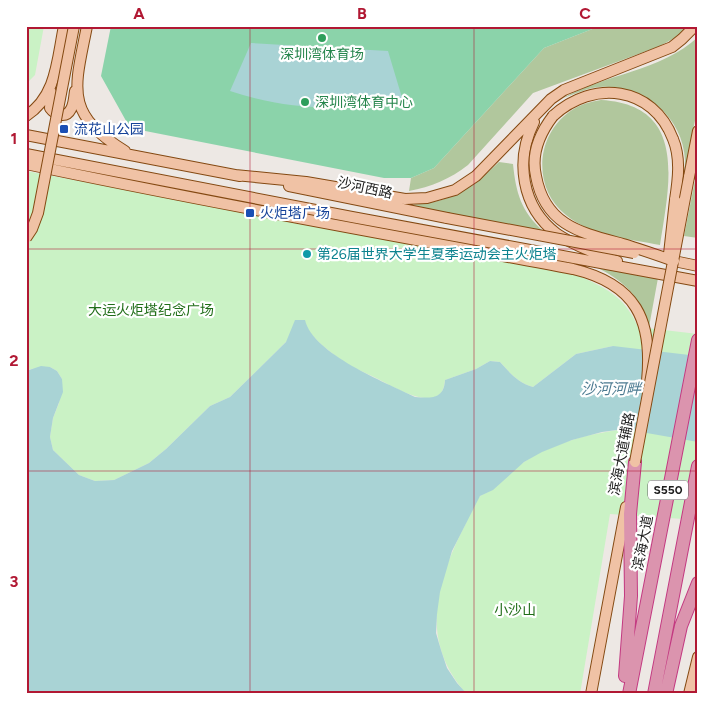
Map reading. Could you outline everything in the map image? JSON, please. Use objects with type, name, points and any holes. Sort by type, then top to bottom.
[{"type":"highway","name":"滨海大道","points":[[629,694],[633,639],[698,340]]},
{"type":"highway","points":[[624,694],[633,639],[630,514],[635,462]]},
{"type":"highway","name":"S550","points":[[654,694],[669,647],[698,466]]},
{"type":"highway","points":[[666,694],[669,647],[698,582]]},
{"type":"main road","points":[[64,26],[49,101],[50,108],[55,114],[61,115],[71,109],[87,26]]},
{"type":"main road","points":[[26,238],[32,229],[38,213],[74,26]]},
{"type":"main road","points":[[664,275],[606,257],[572,243],[558,234],[541,218],[532,205],[526,190],[523,175],[525,145],[533,122],[551,99],[564,90],[666,50],[682,39],[695,26]]},
{"type":"main road","points":[[26,116],[46,99],[53,80]]},
{"type":"main road","points":[[76,83],[78,100],[89,123],[108,141],[132,156]]},
{"type":"main road","points":[[666,299],[670,240],[677,183],[677,152],[668,128],[652,108],[627,95],[602,92],[577,98],[563,107],[553,116],[540,138],[534,162],[540,192],[553,213],[564,223],[585,234],[674,261]]},
{"type":"main road","points":[[234,175],[306,182],[405,199],[427,198],[455,190],[476,176],[541,111]]},
{"type":"main road","name":"滨海大道辅路","points":[[591,694],[698,131]]},
{"type":"main road","name":"沙河西路","points":[[26,135],[698,266]]},
{"type":"main road","points":[[26,154],[698,281]]},
{"type":"main road","points":[[26,166],[583,271],[612,283],[626,294],[641,318],[647,337],[648,377],[646,405]]},
{"type":"main road","points":[[262,212],[352,217]]},
{"type":"main road","points":[[689,694],[698,657]]},
{"type":"green space","points":[[26,26],[44,26],[35,75],[26,84]]},
{"type":"green space","name":"深圳湾体育中心","points":[[111,26],[600,26],[544,48],[434,168],[411,178],[384,178],[130,128],[101,76]]},
{"type":"green space","points":[[600,26],[689,26],[676,37],[660,46],[533,93],[468,165],[440,182],[409,191],[411,178],[434,168],[544,48]]},
{"type":"green space","points":[[698,37],[698,106],[683,179],[685,160],[677,130],[658,106],[645,97],[616,87],[600,87],[563,98],[597,83],[667,58]]},
{"type":"green space","points":[[601,100],[629,105],[649,116],[661,132],[667,152],[668,174],[667,198],[660,245],[611,236],[587,228],[566,215],[555,204],[547,191],[542,161],[551,133],[560,120],[572,110]]},
{"type":"green space","points":[[499,162],[513,164],[521,201],[529,216],[543,231],[404,205],[446,199],[467,188]]},
{"type":"green space","points":[[698,165],[698,238],[684,236]]},
{"type":"green space","name":"大运火炬塔纪念广场","points":[[26,171],[575,274],[604,288],[620,300],[633,316],[638,327],[698,334],[698,520],[610,514],[580,694],[467,694],[452,675],[443,655],[438,635],[437,615],[444,573],[452,552],[479,497],[493,489],[520,465],[547,449],[585,436],[624,429],[613,346],[576,354],[533,387],[511,374],[500,362],[490,361],[476,369],[445,380],[442,391],[436,397],[427,398],[404,392],[345,363],[322,346],[307,328],[286,342],[230,397],[210,406],[149,463],[114,480],[95,481],[79,475],[53,450],[50,437],[53,418],[59,403],[62,379],[57,371],[50,367],[26,371]]},
{"type":"green space","points":[[594,266],[658,278],[649,327],[640,306],[629,290],[614,277]]},
{"type":"water","points":[[251,43],[388,51],[403,101],[359,107],[315,107],[272,102],[230,91]]},
{"type":"water","name":"沙河河畔","points":[[295,320],[305,320],[311,332],[321,344],[352,366],[415,397],[426,398],[439,394],[444,387],[445,380],[476,369],[490,361],[500,362],[511,374],[533,387],[576,354],[613,346],[698,356],[698,442],[624,429],[602,432],[572,440],[542,452],[524,462],[493,490],[480,496],[452,551],[440,592],[437,614],[436,633],[447,668],[467,694],[26,694],[26,371],[41,366],[50,367],[57,371],[62,379],[63,392],[53,418],[50,437],[53,450],[79,475],[95,481],[114,480],[149,463],[210,406],[230,397],[286,342]]},
{"type":"place","name":"深圳湾体育场","points":[[322,38]]},
{"type":"place","name":"深圳湾体育中心","points":[[305,102]]},
{"type":"place","name":"流花山公园","points":[[64,129]]},
{"type":"place","name":"火炬塔广场","points":[[250,213]]},
{"type":"place","name":"第26届世界大学生夏季运动会主火炬塔","points":[[307,254]]},
{"type":"park label","name":"小沙山","points":[[515,610]]}]
